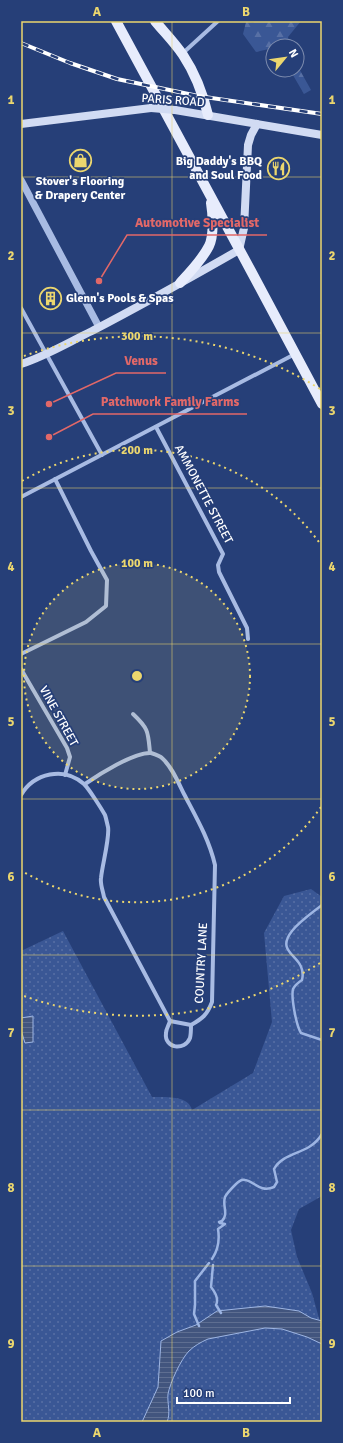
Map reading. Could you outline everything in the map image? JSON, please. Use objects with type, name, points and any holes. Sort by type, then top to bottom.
[{"type":"main road","points":[[116,21],[210,193],[322,404]]},
{"type":"main road","points":[[155,21],[182,54],[192,70],[203,96],[208,115]]},
{"type":"main road","name":"PARIS ROAD","points":[[21,124],[151,108],[208,115],[322,135]]},
{"type":"main road","points":[[21,364],[46,354],[99,327],[239,250],[244,228],[248,145],[257,124]]},
{"type":"main road","points":[[180,283],[197,264],[210,245],[214,218],[210,193]]},
{"type":"street","points":[[182,54],[218,21]]},
{"type":"street","points":[[21,180],[99,327]]},
{"type":"street","points":[[21,308],[102,455]]},
{"type":"street","points":[[21,497],[295,354]]},
{"type":"street","name":"AMMONETTE STREET","points":[[156,427],[223,554],[218,565],[219,572],[247,628],[248,639]]},
{"type":"street","points":[[21,654],[86,622],[106,606],[107,580],[55,479]]},
{"type":"street","name":"VINE STREET","points":[[21,669],[67,748],[70,757],[65,775]]},
{"type":"street","points":[[85,784],[135,756],[150,753],[148,733],[145,726],[133,714]]},
{"type":"street","name":"COUNTRY LANE","points":[[150,753],[161,756],[170,766],[206,837],[215,865],[212,1002],[208,1013],[201,1020],[191,1025]]},
{"type":"street","points":[[21,795],[34,780],[49,774],[65,775],[85,784],[105,815],[109,829],[101,880],[104,896],[170,1021],[166,1033],[166,1040],[175,1047],[182,1046],[188,1042],[191,1025],[170,1021]]},
{"type":"green space","points":[[256,21],[301,21],[288,38],[265,38],[265,50],[256,52],[243,34],[246,22],[253,23]]},
{"type":"green space","points":[[295,78],[304,78],[311,90],[304,94]]},
{"type":"green space","points":[[311,889],[322,897],[322,1196],[299,1209],[291,1230],[297,1257],[312,1293],[322,1329],[322,1422],[21,1422],[21,951],[63,931],[152,1097],[181,1099],[190,1105],[192,1110],[253,1073],[272,1022],[264,933],[284,896]]},
{"type":"shaded area","points":[[33,1016],[33,1042],[25,1043],[21,1030],[21,1018]]},
{"type":"shaded area","points":[[265,1306],[299,1311],[311,1318],[322,1321],[322,1344],[307,1337],[282,1329],[265,1328],[208,1339],[193,1347],[189,1351],[176,1371],[168,1394],[169,1415],[167,1422],[142,1422],[158,1387],[161,1341],[177,1332],[196,1325],[217,1311]]},
{"type":"waterway","points":[[322,905],[295,927],[287,939],[286,945],[303,972],[302,980],[293,989],[294,1011],[297,1024],[301,1033],[322,1040]]},
{"type":"waterway","points":[[212,1259],[218,1245],[218,1229],[225,1224],[219,1222],[222,1221],[225,1216],[224,1200],[229,1191],[241,1180],[248,1181],[265,1189],[274,1187],[277,1182],[274,1169],[277,1165],[285,1158],[311,1146],[322,1134]]},
{"type":"waterway","points":[[199,1326],[194,1314],[195,1281],[209,1263]]},
{"type":"waterway","points":[[213,1265],[211,1287],[217,1298],[216,1305],[221,1313]]},
{"type":"railway","points":[[21,43],[70,63],[117,79],[198,96],[322,114]]},
{"type":"place","name":"Stover's Flooring & Drapery Center","points":[[80,160]]},
{"type":"place","name":"Big Daddy's BBQ and Soul Food","points":[[278,168]]},
{"type":"place","name":"Automotive Specialist","points":[[99,281]]},
{"type":"place","name":"Glenn's Pools & Spas","points":[[51,298]]},
{"type":"place","name":"Venus","points":[[49,404]]},
{"type":"place","name":"Patchwork Family Farms","points":[[49,437]]}]
